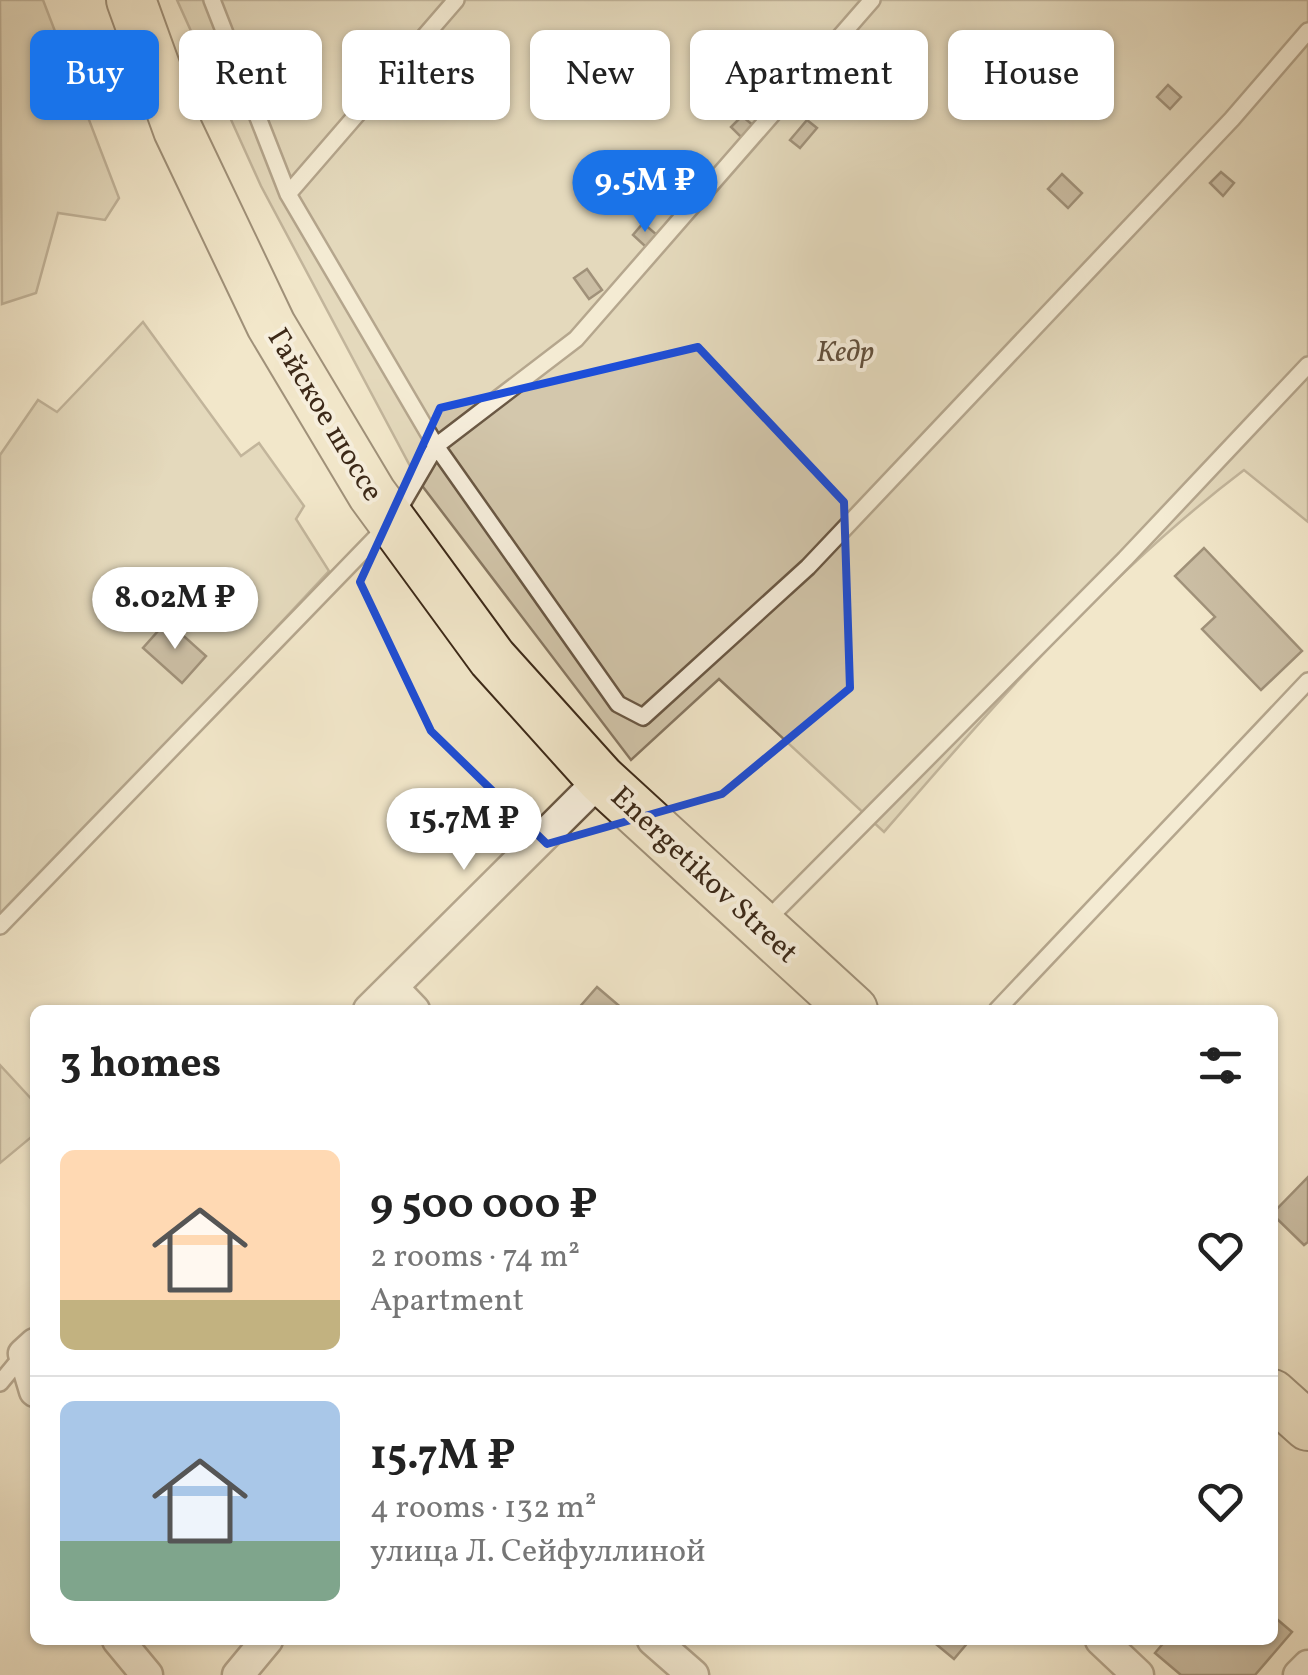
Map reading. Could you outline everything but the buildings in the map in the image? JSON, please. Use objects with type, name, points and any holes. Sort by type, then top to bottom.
[{"type":"main road","name":"Гайское шоссе","points":[[131,0],[178,130],[271,325],[372,494],[492,658],[601,779]]},
{"type":"main road","name":"Energetikov Street","points":[[601,779],[848,1005]]},
{"type":"main road","points":[[1278,1399],[1308,1426]]},
{"type":"street","points":[[374,1005],[601,779]]},
{"type":"street","points":[[392,987],[409,1005]]},
{"type":"street","points":[[122,1645],[147,1675]]},
{"type":"street","points":[[238,1675],[263,1645]]},
{"type":"street","points":[[659,1645],[693,1675]]},
{"type":"street","points":[[1106,1645],[1138,1675]]},
{"type":"street","points":[[1299,1675],[1308,1666]]},
{"type":"lane","points":[[212,0],[288,194],[436,446],[618,704],[644,717],[808,567],[1218,133],[1308,31]]},
{"type":"lane","points":[[288,194],[456,0]]},
{"type":"lane","points":[[0,926],[392,521],[436,446],[576,339],[872,0]]},
{"type":"lane","points":[[762,926],[1126,559],[1308,365]]},
{"type":"lane","points":[[1002,1005],[1308,681]]},
{"type":"lane","points":[[0,1383],[30,1349]]},
{"type":"highlighted area","points":[[698,347],[844,502],[850,688],[722,794],[547,844],[431,731],[360,582],[440,408]]},
{"type":"green space","points":[[0,0],[43,0],[55,30],[30,30],[30,120],[89,120],[119,198],[105,220],[58,213],[36,293],[2,304]]},
{"type":"green space","name":"Кедр","points":[[177,0],[1308,0],[1308,522],[1244,470],[1100,596],[1011,688],[884,832],[719,679],[631,760],[417,479],[261,186],[231,120],[322,120],[322,30],[191,30]]},
{"type":"green space","points":[[143,322],[241,456],[259,443],[304,506],[296,519],[329,571],[0,923],[0,455],[38,400],[57,412]]},
{"type":"green space","points":[[0,1065],[30,1098],[30,1138],[0,1163]]}]
